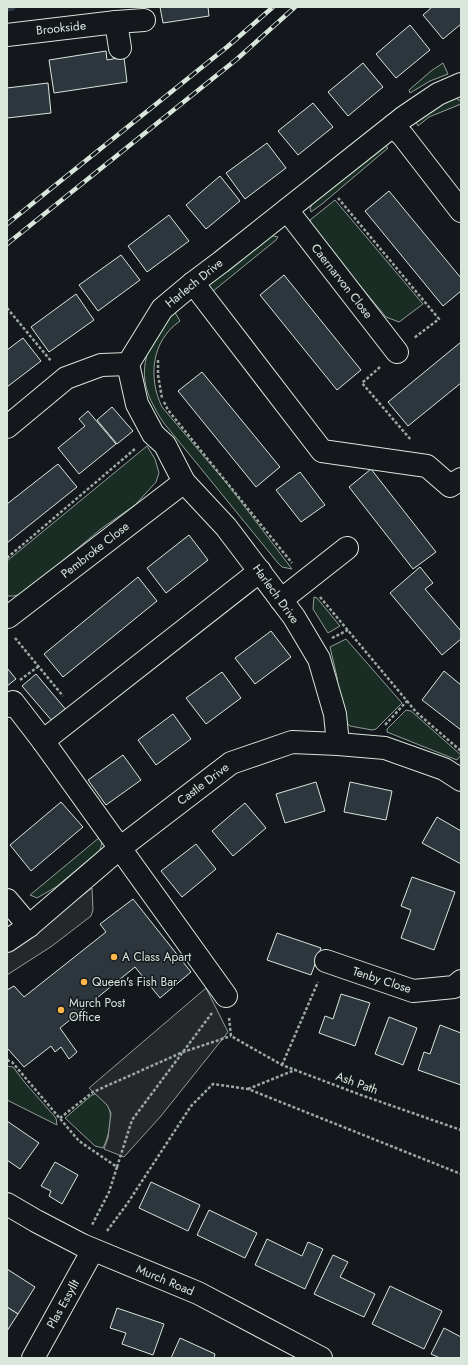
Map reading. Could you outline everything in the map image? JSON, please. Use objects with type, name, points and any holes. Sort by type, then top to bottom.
[{"type":"street","name":"Brookside","points":[[7,35],[144,20]]},
{"type":"street","points":[[116,22],[120,48]]},
{"type":"street","name":"Harlech Drive","points":[[338,744],[335,714],[319,659],[294,617],[260,571],[226,527],[184,482],[165,445],[153,434],[137,404],[128,364],[162,309],[393,126],[438,94],[461,84]]},
{"type":"street","points":[[393,126],[461,211]]},
{"type":"street","name":"Caernarvon Close","points":[[287,210],[398,352]]},
{"type":"street","points":[[193,283],[322,451],[427,466],[450,486],[461,478]]},
{"type":"street","points":[[7,427],[66,378],[101,366],[128,364]]},
{"type":"street","name":"Pembroke Close","points":[[8,617],[184,482]]},
{"type":"street","points":[[281,600],[347,548]]},
{"type":"street","points":[[43,741],[260,571]]},
{"type":"street","points":[[7,706],[13,702],[43,741],[226,996]]},
{"type":"street","name":"Castle Drive","points":[[7,941],[28,926],[120,848],[231,763],[292,742],[338,744],[385,748],[444,770],[461,780]]},
{"type":"street","points":[[7,900],[28,926]]},
{"type":"street","name":"Tenby Close","points":[[326,961],[413,991],[454,988],[461,981]]},
{"type":"street","name":"Murch Road","points":[[7,1204],[36,1221],[88,1247],[198,1293],[321,1358]]},
{"type":"street","name":"Plas Essyllt","points":[[33,1358],[88,1247]]},
{"type":"path","points":[[336,196],[439,318],[362,383],[416,446],[427,466]]},
{"type":"path","points":[[7,308],[66,378]]},
{"type":"path","points":[[159,355],[158,375],[160,396],[168,410],[407,702],[416,712],[461,750]]},
{"type":"path","points":[[7,558],[153,434]]},
{"type":"path","points":[[8,617],[10,631],[77,714]]},
{"type":"path","points":[[365,747],[407,702]]},
{"type":"path","points":[[282,1065],[326,961]]},
{"type":"path","points":[[60,1118],[93,1092],[183,1052],[231,1036],[226,996]]},
{"type":"path","points":[[88,1247],[109,1192],[132,1120],[226,996]]},
{"type":"path","name":"Ash Path","points":[[231,1036],[282,1065],[361,1095],[461,1130]]},
{"type":"path","points":[[7,1060],[12,1062],[32,1088],[79,1141],[117,1167]]},
{"type":"path","points":[[248,1089],[295,1070]]},
{"type":"path","points":[[88,1247],[127,1204],[191,1106],[214,1084],[248,1089],[461,1174]]},
{"type":"green space","points":[[443,63],[448,74],[430,81],[410,93],[409,90]]},
{"type":"green space","points":[[456,97],[458,100],[461,100],[461,104],[429,117],[418,126],[414,118]]},
{"type":"green space","points":[[384,145],[388,148],[311,212],[310,208],[314,201]]},
{"type":"green space","points":[[335,200],[423,304],[399,322],[386,317],[313,229],[310,220]]},
{"type":"green space","points":[[269,235],[278,237],[212,292],[204,286]]},
{"type":"green space","points":[[173,313],[176,314],[180,321],[170,329],[163,339],[158,349],[155,361],[155,384],[162,407],[229,486],[292,569],[282,567],[278,563],[163,422],[149,397],[146,388],[144,371],[145,361],[152,343],[169,316]]},
{"type":"green space","points":[[147,446],[155,459],[159,473],[156,482],[135,505],[102,528],[24,593],[14,596],[7,596],[7,561]]},
{"type":"green space","points":[[314,597],[317,598],[340,626],[328,633],[313,609]]},
{"type":"green space","points":[[346,639],[402,703],[376,729],[372,730],[350,726],[346,722],[339,705],[337,677],[330,647]]},
{"type":"green space","points":[[406,710],[411,711],[461,755],[457,760],[387,732],[387,729]]},
{"type":"green space","points":[[100,837],[103,839],[100,850],[56,887],[37,898],[30,895]]},
{"type":"green space","points":[[7,1066],[13,1067],[56,1118],[57,1125],[7,1100]]},
{"type":"green space","points":[[96,1094],[105,1101],[110,1114],[109,1132],[103,1148],[95,1146],[65,1118],[92,1095]]},
{"type":"shaded area","points":[[92,888],[93,910],[91,916],[52,946],[7,975],[7,953]]},
{"type":"shaded area","points":[[206,988],[228,1032],[161,1116],[124,1157],[104,1149],[108,1138],[111,1113],[107,1105],[89,1088]]},
{"type":"building","points":[[160,7],[208,7],[209,16],[163,23]]},
{"type":"building","points":[[432,7],[461,7],[461,24],[443,39],[423,15]]},
{"type":"building","points":[[410,25],[430,50],[396,78],[376,54]]},
{"type":"building","points":[[106,51],[107,60],[124,57],[127,82],[54,93],[49,60]]},
{"type":"building","points":[[363,63],[383,87],[348,116],[328,92]]},
{"type":"building","points":[[48,83],[51,113],[7,118],[7,88]]},
{"type":"building","points":[[313,103],[333,127],[298,155],[278,131]]},
{"type":"building","points":[[267,143],[286,168],[245,199],[226,173]]},
{"type":"building","points":[[220,176],[240,201],[206,229],[186,205]]},
{"type":"building","points":[[389,191],[461,278],[461,291],[443,306],[365,211]]},
{"type":"building","points":[[169,215],[189,241],[147,272],[128,246]]},
{"type":"building","points":[[121,255],[140,280],[98,311],[79,285]]},
{"type":"building","points":[[284,275],[361,370],[337,390],[260,295]]},
{"type":"building","points":[[76,294],[94,320],[49,352],[31,327]]},
{"type":"building","points":[[23,338],[41,361],[7,387],[7,350]]},
{"type":"building","points":[[461,342],[461,383],[408,426],[388,402]]},
{"type":"building","points":[[202,372],[280,467],[256,487],[178,391]]},
{"type":"building","points":[[112,407],[133,431],[117,444],[97,420]]},
{"type":"building","points":[[88,411],[116,444],[79,474],[58,448],[85,426],[79,419]]},
{"type":"building","points":[[58,464],[77,487],[7,543],[7,504]]},
{"type":"building","points":[[371,469],[436,552],[413,569],[349,487]]},
{"type":"building","points":[[300,472],[325,505],[301,522],[276,490]]},
{"type":"building","points":[[189,535],[208,560],[166,593],[147,568]]},
{"type":"building","points":[[420,567],[433,583],[425,589],[461,631],[461,639],[442,655],[390,593]]},
{"type":"building","points":[[138,577],[157,601],[63,677],[44,654]]},
{"type":"building","points":[[271,631],[291,657],[255,684],[235,658]]},
{"type":"building","points":[[7,668],[16,679],[7,686]]},
{"type":"building","points":[[444,671],[461,685],[461,730],[422,700]]},
{"type":"building","points":[[222,672],[241,698],[206,724],[186,698]]},
{"type":"building","points":[[36,674],[67,711],[53,722],[22,686]]},
{"type":"building","points":[[173,714],[191,739],[156,765],[138,740]]},
{"type":"building","points":[[123,755],[141,780],[106,805],[88,780]]},
{"type":"building","points":[[316,782],[325,811],[285,823],[276,794]]},
{"type":"building","points":[[350,782],[392,791],[386,820],[344,812]]},
{"type":"building","points":[[61,802],[83,827],[31,871],[10,845]]},
{"type":"building","points":[[245,803],[266,828],[233,856],[212,831]]},
{"type":"building","points":[[437,817],[461,831],[461,864],[422,843]]},
{"type":"building","points":[[196,844],[216,869],[182,897],[161,871]]},
{"type":"building","points":[[412,877],[455,892],[434,950],[401,938],[411,910],[401,906]]},
{"type":"building","points":[[133,899],[191,972],[160,998],[135,967],[60,1028],[77,1052],[69,1059],[61,1047],[55,1052],[51,1046],[24,1067],[7,1049],[7,990],[14,986],[24,997],[106,932],[100,924]]},
{"type":"building","points":[[277,933],[321,948],[311,975],[267,960]]},
{"type":"building","points":[[341,994],[370,1003],[355,1046],[319,1033],[325,1016],[333,1019]]},
{"type":"building","points":[[389,1017],[417,1028],[403,1065],[375,1054]]},
{"type":"building","points":[[440,1025],[461,1033],[461,1085],[418,1070],[424,1052],[430,1054]]},
{"type":"building","points":[[7,1121],[39,1143],[20,1169],[7,1160]]},
{"type":"building","points":[[55,1162],[78,1175],[62,1204],[49,1196],[51,1191],[41,1186]]},
{"type":"building","points":[[151,1182],[200,1205],[188,1231],[139,1208]]},
{"type":"building","points":[[209,1210],[257,1233],[245,1258],[197,1235]]},
{"type":"building","points":[[267,1239],[302,1256],[308,1242],[323,1249],[305,1289],[255,1265]]},
{"type":"building","points":[[333,1255],[348,1262],[340,1277],[375,1294],[364,1317],[314,1294]]},
{"type":"building","points":[[7,1269],[35,1287],[18,1314],[7,1307]]},
{"type":"building","points":[[390,1286],[442,1311],[424,1349],[372,1324]]},
{"type":"building","points":[[7,1307],[18,1314],[7,1331]]},
{"type":"building","points":[[117,1308],[164,1324],[153,1355],[122,1344],[126,1333],[110,1328]]},
{"type":"building","points":[[444,1328],[461,1337],[461,1358],[440,1358],[431,1354]]},
{"type":"building","points":[[180,1338],[215,1354],[214,1358],[171,1358]]},
{"type":"waterway","points":[[7,8],[12,7]]},
{"type":"railway","points":[[7,224],[227,47],[273,7]]},
{"type":"railway","points":[[7,244],[237,59],[295,7]]},
{"type":"place","name":"A Class Apart","points":[[114,957]]},
{"type":"place","name":"Queen's Fish Bar","points":[[84,982]]},
{"type":"place","name":"Murch Post Office","points":[[61,1010]]}]
